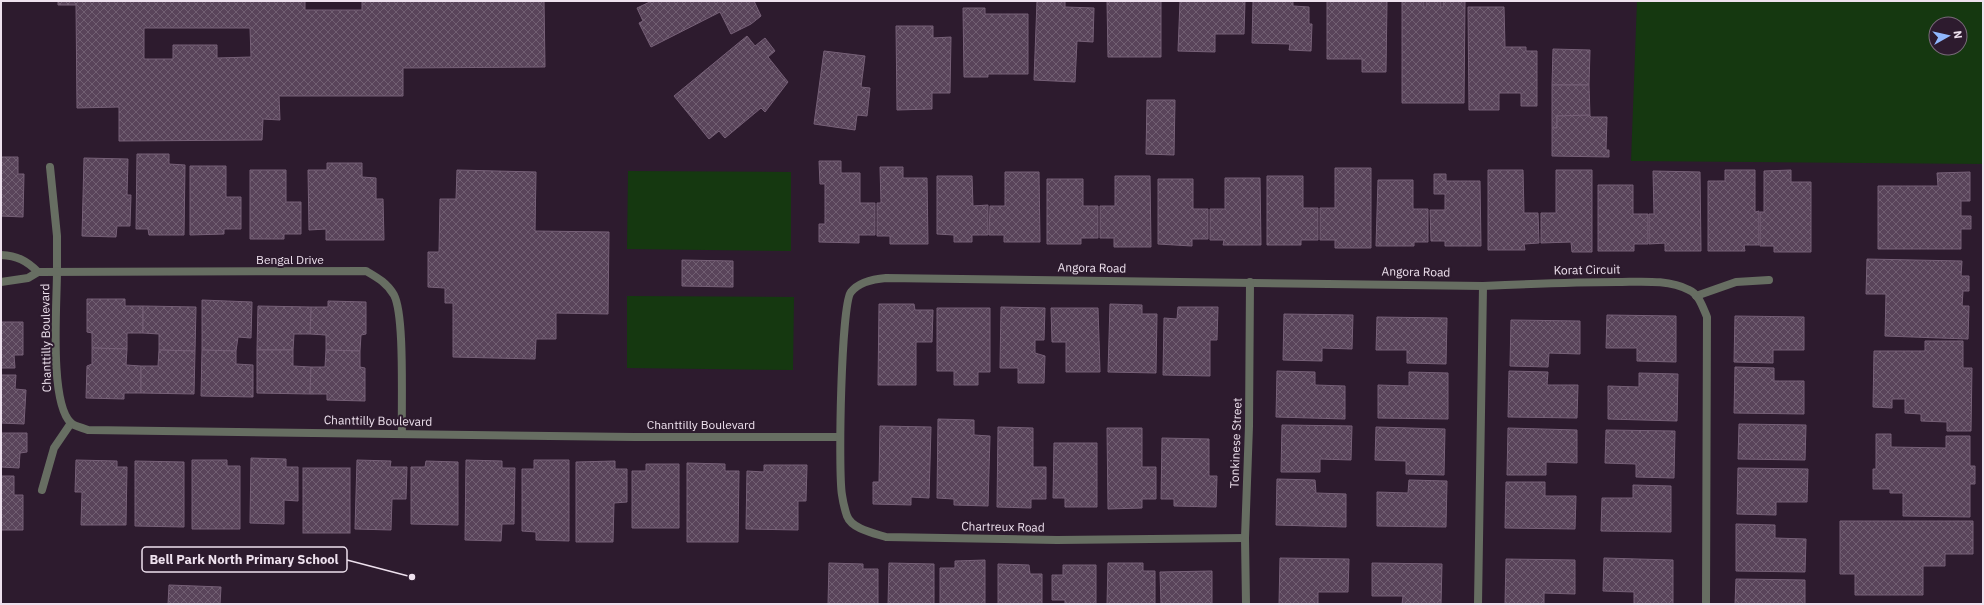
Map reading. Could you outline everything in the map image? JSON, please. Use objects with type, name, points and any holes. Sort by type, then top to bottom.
[{"type":"street","name":"Chanttilly Boulevard","points":[[50,167],[57,236],[56,384],[61,407],[71,424],[88,430],[634,437],[840,437]]},
{"type":"street","points":[[1,255],[18,257],[29,263],[38,272]]},
{"type":"street","name":"Bengal Drive","points":[[1,282],[28,278],[38,272],[57,271],[366,272],[383,281],[394,296],[400,321],[402,433]]},
{"type":"street","name":"Angora Road","points":[[840,437],[846,309],[850,293],[869,280],[886,278],[1482,286]]},
{"type":"street","points":[[1696,296],[1736,282],[1769,280]]},
{"type":"street","name":"Tonkinese Street","points":[[1246,604],[1245,538],[1250,426],[1250,282]]},
{"type":"street","name":"Korat Circuit","points":[[1482,286],[1575,282],[1646,282],[1677,285],[1691,290],[1702,303],[1707,317],[1706,604]]},
{"type":"street","points":[[1478,604],[1482,286]]},
{"type":"street","points":[[42,490],[54,448],[71,424]]},
{"type":"street","name":"Chartreux Road","points":[[840,437],[842,495],[847,518],[862,530],[886,537],[1057,540],[1245,538]]},
{"type":"green space","points":[[1637,1],[1983,1],[1983,164],[1631,161]]},
{"type":"green space","points":[[628,171],[791,172],[791,251],[627,249]]},
{"type":"green space","points":[[627,296],[794,297],[793,370],[627,368]]},
{"type":"building","points":[[58,1],[305,1],[305,10],[362,10],[362,1],[544,1],[545,67],[403,68],[403,96],[279,96],[280,120],[263,119],[262,140],[119,141],[119,107],[77,108],[76,5],[58,5]],"holes":[[[144,28],[250,28],[251,57],[217,58],[217,45],[173,45],[173,59],[144,59]]]},
{"type":"building","points":[[652,1],[754,1],[761,16],[751,24],[731,34],[720,12],[651,47],[639,23],[643,21],[637,8]]},
{"type":"building","points":[[1037,1],[1065,1],[1065,7],[1094,8],[1093,42],[1077,41],[1075,82],[1034,80]]},
{"type":"building","points":[[1107,1],[1161,1],[1161,57],[1108,57]]},
{"type":"building","points":[[1180,1],[1245,1],[1244,34],[1215,34],[1215,52],[1178,51]]},
{"type":"building","points":[[1253,1],[1293,1],[1293,6],[1309,7],[1309,24],[1312,24],[1311,51],[1289,50],[1290,44],[1252,43]]},
{"type":"building","points":[[1327,1],[1387,1],[1386,72],[1362,72],[1362,59],[1327,59]]},
{"type":"building","points":[[1402,1],[1424,1],[1424,7],[1426,7],[1426,1],[1441,1],[1441,7],[1443,7],[1443,1],[1465,1],[1464,103],[1402,103]]},
{"type":"building","points":[[1468,7],[1504,7],[1505,47],[1526,47],[1526,51],[1537,51],[1537,106],[1521,106],[1521,93],[1499,93],[1499,110],[1469,110]]},
{"type":"building","points":[[963,8],[985,8],[985,14],[1028,14],[1028,74],[988,74],[988,77],[964,77]]},
{"type":"building","points":[[896,26],[933,26],[933,38],[951,37],[950,93],[932,93],[932,109],[897,110]]},
{"type":"building","points":[[747,36],[755,46],[765,38],[775,51],[768,57],[788,82],[765,112],[761,108],[725,138],[719,131],[709,139],[674,96]]},
{"type":"building","points":[[1553,49],[1590,50],[1589,85],[1552,85]]},
{"type":"building","points":[[824,51],[865,56],[861,87],[870,88],[867,116],[857,115],[855,130],[814,124]]},
{"type":"building","points":[[1552,85],[1589,85],[1590,116],[1557,116],[1557,128],[1552,128]]},
{"type":"building","points":[[1147,100],[1175,100],[1174,155],[1146,154]]},
{"type":"building","points":[[1589,115],[1591,117],[1607,117],[1606,150],[1609,150],[1609,157],[1552,156],[1552,128],[1557,128],[1557,116]]},
{"type":"building","points":[[137,154],[169,154],[169,164],[185,165],[184,235],[149,235],[148,229],[136,229]]},
{"type":"building","points":[[1,157],[18,157],[18,174],[24,174],[23,217],[1,216]]},
{"type":"building","points":[[84,158],[128,159],[127,195],[131,195],[130,226],[117,226],[116,237],[82,236]]},
{"type":"building","points":[[819,161],[841,161],[841,173],[860,173],[860,203],[875,203],[875,235],[859,235],[859,243],[819,242],[819,224],[825,224],[825,184],[820,184]]},
{"type":"building","points":[[327,163],[362,163],[362,177],[376,178],[376,199],[383,199],[384,240],[326,240],[326,229],[309,230],[308,170],[327,170]]},
{"type":"building","points":[[190,166],[226,166],[226,197],[241,197],[241,229],[224,229],[224,234],[190,235]]},
{"type":"building","points":[[880,167],[903,167],[903,178],[927,178],[928,244],[890,244],[890,236],[877,236],[877,203],[881,203]]},
{"type":"building","points":[[1335,168],[1371,168],[1371,248],[1335,248],[1335,240],[1320,240],[1320,208],[1335,208]]},
{"type":"building","points":[[250,170],[286,170],[286,202],[301,202],[301,234],[284,234],[284,239],[250,239]]},
{"type":"building","points":[[457,170],[536,172],[535,231],[609,232],[608,314],[556,313],[556,339],[536,339],[535,359],[453,357],[453,303],[445,303],[445,288],[428,287],[428,252],[439,252],[440,199],[456,199]]},
{"type":"building","points":[[1488,170],[1523,170],[1524,213],[1538,213],[1539,243],[1524,244],[1525,250],[1488,250]]},
{"type":"building","points":[[1556,170],[1592,170],[1592,252],[1572,252],[1571,242],[1541,243],[1541,213],[1556,213]]},
{"type":"building","points":[[1725,170],[1755,170],[1755,212],[1759,211],[1759,245],[1744,245],[1745,251],[1708,251],[1708,181],[1725,181]]},
{"type":"building","points":[[1791,170],[1791,182],[1811,182],[1811,252],[1774,252],[1774,246],[1760,246],[1760,212],[1764,212],[1764,171]]},
{"type":"building","points":[[1653,171],[1700,172],[1701,251],[1665,251],[1665,243],[1649,244],[1649,214],[1654,214]]},
{"type":"building","points":[[1005,172],[1039,172],[1040,242],[1004,242],[1004,235],[989,235],[990,206],[1005,206]]},
{"type":"building","points":[[1970,172],[1970,201],[1961,201],[1961,216],[1971,216],[1971,229],[1961,229],[1961,249],[1878,249],[1878,186],[1938,186],[1937,173]]},
{"type":"building","points":[[1434,174],[1446,174],[1446,181],[1480,181],[1481,246],[1445,246],[1445,241],[1431,241],[1430,210],[1445,210],[1445,194],[1434,194]]},
{"type":"building","points":[[937,176],[972,176],[973,206],[988,205],[988,235],[972,235],[972,242],[954,242],[954,235],[937,234]]},
{"type":"building","points":[[1115,176],[1150,176],[1151,247],[1114,247],[1114,238],[1100,238],[1100,206],[1115,206]]},
{"type":"building","points":[[1267,176],[1303,176],[1303,208],[1318,208],[1318,240],[1301,240],[1301,245],[1267,245]]},
{"type":"building","points":[[1225,178],[1260,178],[1261,245],[1223,245],[1224,240],[1210,240],[1210,209],[1225,209]]},
{"type":"building","points":[[1047,179],[1083,179],[1083,206],[1098,206],[1098,238],[1081,238],[1081,244],[1047,244]]},
{"type":"building","points":[[1158,179],[1193,179],[1193,209],[1208,209],[1208,239],[1192,239],[1192,246],[1158,244]]},
{"type":"building","points":[[1378,180],[1413,180],[1413,209],[1428,209],[1428,242],[1414,242],[1414,246],[1376,246]]},
{"type":"building","points":[[1598,185],[1633,185],[1633,214],[1648,214],[1648,244],[1634,244],[1634,251],[1598,251]]},
{"type":"building","points":[[1867,259],[1962,261],[1961,276],[1969,276],[1969,291],[1963,291],[1962,306],[1969,306],[1968,339],[1885,336],[1886,294],[1866,294]]},
{"type":"building","points":[[682,260],[733,261],[733,287],[682,286]]},
{"type":"building","points":[[87,299],[125,299],[125,306],[143,306],[143,333],[127,333],[127,349],[92,348],[92,333],[87,332]]},
{"type":"building","points":[[202,300],[252,302],[251,338],[238,337],[236,351],[202,350]]},
{"type":"building","points":[[328,301],[366,302],[366,334],[361,335],[360,351],[326,350],[326,335],[310,334],[311,307],[328,307]]},
{"type":"building","points":[[879,304],[914,304],[915,310],[933,310],[932,342],[916,342],[916,385],[878,385]]},
{"type":"building","points":[[1110,304],[1142,305],[1142,314],[1157,314],[1156,373],[1108,372]]},
{"type":"building","points":[[143,306],[196,307],[195,351],[159,350],[159,334],[143,333]]},
{"type":"building","points":[[258,306],[311,307],[310,334],[294,334],[293,350],[257,350]]},
{"type":"building","points":[[1001,307],[1045,308],[1044,340],[1035,340],[1035,353],[1045,356],[1044,383],[1018,383],[1018,368],[1000,368]]},
{"type":"building","points":[[1178,307],[1218,307],[1217,340],[1210,340],[1210,376],[1163,375],[1164,318],[1177,319]]},
{"type":"building","points":[[937,308],[990,308],[990,372],[978,372],[978,385],[954,385],[954,371],[937,371]]},
{"type":"building","points":[[1051,308],[1098,308],[1100,372],[1066,372],[1066,342],[1052,342]]},
{"type":"building","points":[[1284,314],[1353,315],[1352,349],[1322,348],[1322,361],[1283,360]]},
{"type":"building","points":[[1607,315],[1676,316],[1676,362],[1637,361],[1637,348],[1606,348]]},
{"type":"building","points":[[1735,316],[1804,317],[1804,350],[1773,350],[1773,363],[1734,362]]},
{"type":"building","points":[[1377,317],[1447,318],[1446,364],[1407,363],[1407,350],[1376,350]]},
{"type":"building","points":[[1511,320],[1580,321],[1580,354],[1549,353],[1548,367],[1510,366]]},
{"type":"building","points":[[1,322],[23,322],[23,355],[14,355],[15,368],[1,368]]},
{"type":"building","points":[[1925,341],[1963,341],[1963,368],[1972,368],[1971,431],[1947,431],[1947,422],[1921,421],[1921,414],[1905,413],[1905,399],[1892,399],[1892,408],[1873,407],[1874,351],[1925,351]]},
{"type":"building","points":[[92,348],[127,349],[126,365],[141,366],[141,393],[124,393],[124,399],[86,398],[87,366],[92,364]]},
{"type":"building","points":[[159,350],[195,351],[194,394],[141,393],[141,366],[158,366]]},
{"type":"building","points":[[202,350],[236,351],[236,364],[253,365],[253,397],[201,396]]},
{"type":"building","points":[[257,350],[293,350],[293,366],[311,367],[310,394],[257,393]]},
{"type":"building","points":[[326,350],[360,351],[360,367],[365,368],[365,401],[327,400],[327,394],[310,394],[311,367],[325,367]]},
{"type":"building","points":[[1735,367],[1774,368],[1774,381],[1804,381],[1804,414],[1734,413]]},
{"type":"building","points":[[1277,371],[1315,372],[1315,385],[1345,386],[1345,419],[1276,417]]},
{"type":"building","points":[[1509,371],[1548,372],[1547,385],[1578,385],[1577,418],[1508,417]]},
{"type":"building","points":[[1409,372],[1448,373],[1448,419],[1378,418],[1378,385],[1409,386]]},
{"type":"building","points":[[1639,373],[1678,374],[1677,421],[1608,419],[1608,386],[1639,387]]},
{"type":"building","points":[[1,375],[16,375],[15,389],[26,390],[24,424],[1,423]]},
{"type":"building","points":[[938,419],[974,420],[974,435],[990,436],[988,506],[954,505],[954,499],[937,498]]},
{"type":"building","points":[[1739,424],[1806,425],[1805,460],[1738,459]]},
{"type":"building","points":[[1282,425],[1352,426],[1351,460],[1320,459],[1320,472],[1281,472]]},
{"type":"building","points":[[880,426],[931,427],[929,498],[911,497],[911,505],[873,504],[873,482],[879,482]]},
{"type":"building","points":[[998,427],[1033,428],[1033,467],[1046,467],[1046,499],[1031,499],[1031,508],[997,507]]},
{"type":"building","points":[[1376,427],[1445,429],[1444,475],[1406,474],[1406,461],[1375,460]]},
{"type":"building","points":[[1107,428],[1142,428],[1142,467],[1156,467],[1156,499],[1142,499],[1142,508],[1108,509]]},
{"type":"building","points":[[1508,428],[1577,430],[1577,463],[1546,462],[1546,475],[1507,475]]},
{"type":"building","points":[[1606,430],[1675,431],[1674,478],[1636,477],[1636,464],[1605,463]]},
{"type":"building","points":[[1,433],[27,433],[27,452],[20,453],[19,468],[1,467]]},
{"type":"building","points":[[1876,434],[1891,434],[1891,447],[1946,448],[1946,436],[1970,436],[1970,466],[1975,466],[1975,484],[1970,484],[1970,517],[1903,516],[1903,493],[1890,493],[1890,489],[1873,489],[1873,469],[1876,469]]},
{"type":"building","points":[[1162,438],[1209,439],[1209,476],[1217,476],[1216,507],[1174,506],[1174,499],[1161,499]]},
{"type":"building","points":[[1054,443],[1097,443],[1097,507],[1065,507],[1065,498],[1053,498]]},
{"type":"building","points":[[251,458],[286,459],[286,467],[298,467],[298,501],[284,500],[284,524],[250,523]]},
{"type":"building","points":[[76,460],[117,461],[117,467],[127,467],[126,525],[81,525],[82,492],[75,492]]},
{"type":"building","points":[[192,460],[227,460],[227,466],[240,466],[240,529],[192,529]]},
{"type":"building","points":[[357,460],[391,461],[390,467],[407,467],[406,499],[392,499],[391,530],[355,529]]},
{"type":"building","points":[[466,460],[502,461],[502,468],[515,468],[514,524],[502,524],[501,541],[465,540]]},
{"type":"building","points":[[534,460],[569,460],[569,541],[536,540],[536,532],[522,531],[522,469],[534,469]]},
{"type":"building","points":[[135,461],[184,462],[184,527],[135,526]]},
{"type":"building","points":[[426,461],[458,462],[458,525],[411,524],[411,467],[425,467]]},
{"type":"building","points":[[615,461],[615,469],[627,469],[627,502],[614,503],[613,542],[576,542],[576,462]]},
{"type":"building","points":[[687,463],[725,464],[725,471],[739,471],[738,542],[687,542]]},
{"type":"building","points":[[646,464],[679,464],[679,528],[632,528],[632,471],[646,471]]},
{"type":"building","points":[[764,465],[807,465],[806,501],[798,501],[798,530],[746,529],[747,471],[764,472]]},
{"type":"building","points":[[303,468],[350,468],[350,533],[303,533]]},
{"type":"building","points":[[1738,468],[1808,469],[1807,502],[1776,502],[1776,515],[1737,514]]},
{"type":"building","points":[[1,476],[14,476],[14,495],[23,495],[23,530],[1,530]]},
{"type":"building","points":[[1277,479],[1315,480],[1316,493],[1346,494],[1346,527],[1276,525]]},
{"type":"building","points":[[1409,480],[1447,481],[1446,527],[1377,526],[1377,492],[1408,493]]},
{"type":"building","points":[[1506,482],[1545,482],[1545,496],[1576,496],[1575,529],[1505,528]]},
{"type":"building","points":[[1633,485],[1671,486],[1671,532],[1601,531],[1602,498],[1633,498]]},
{"type":"building","points":[[1840,521],[1973,521],[1973,554],[1945,554],[1945,566],[1923,566],[1923,595],[1855,595],[1855,574],[1840,574]]},
{"type":"building","points":[[1736,524],[1775,525],[1775,538],[1806,539],[1805,572],[1736,571]]},
{"type":"building","points":[[1280,558],[1349,559],[1348,592],[1318,592],[1318,604],[1279,604]]},
{"type":"building","points":[[1604,558],[1673,560],[1673,604],[1634,604],[1634,592],[1603,591]]},
{"type":"building","points":[[1506,559],[1575,560],[1575,594],[1544,593],[1544,604],[1505,604]]},
{"type":"building","points":[[985,560],[985,604],[940,604],[940,568],[955,568],[955,561]]},
{"type":"building","points":[[829,563],[863,564],[863,569],[878,569],[878,604],[828,604]]},
{"type":"building","points":[[889,563],[934,564],[934,604],[888,604]]},
{"type":"building","points":[[1108,563],[1143,563],[1143,571],[1155,571],[1155,604],[1107,604]]},
{"type":"building","points":[[1372,563],[1442,564],[1441,604],[1402,604],[1403,596],[1372,596]]},
{"type":"building","points":[[998,564],[1029,565],[1030,574],[1042,574],[1042,604],[998,604]]},
{"type":"building","points":[[1063,565],[1096,565],[1096,604],[1065,604],[1065,600],[1052,600],[1052,575],[1063,575]]},
{"type":"building","points":[[1212,571],[1212,604],[1161,604],[1160,572]]},
{"type":"building","points":[[1736,579],[1805,580],[1805,604],[1735,604]]},
{"type":"building","points":[[169,585],[221,587],[220,604],[168,604]]},
{"type":"place","name":"Bell Park North Primary School","points":[[412,577]]}]
